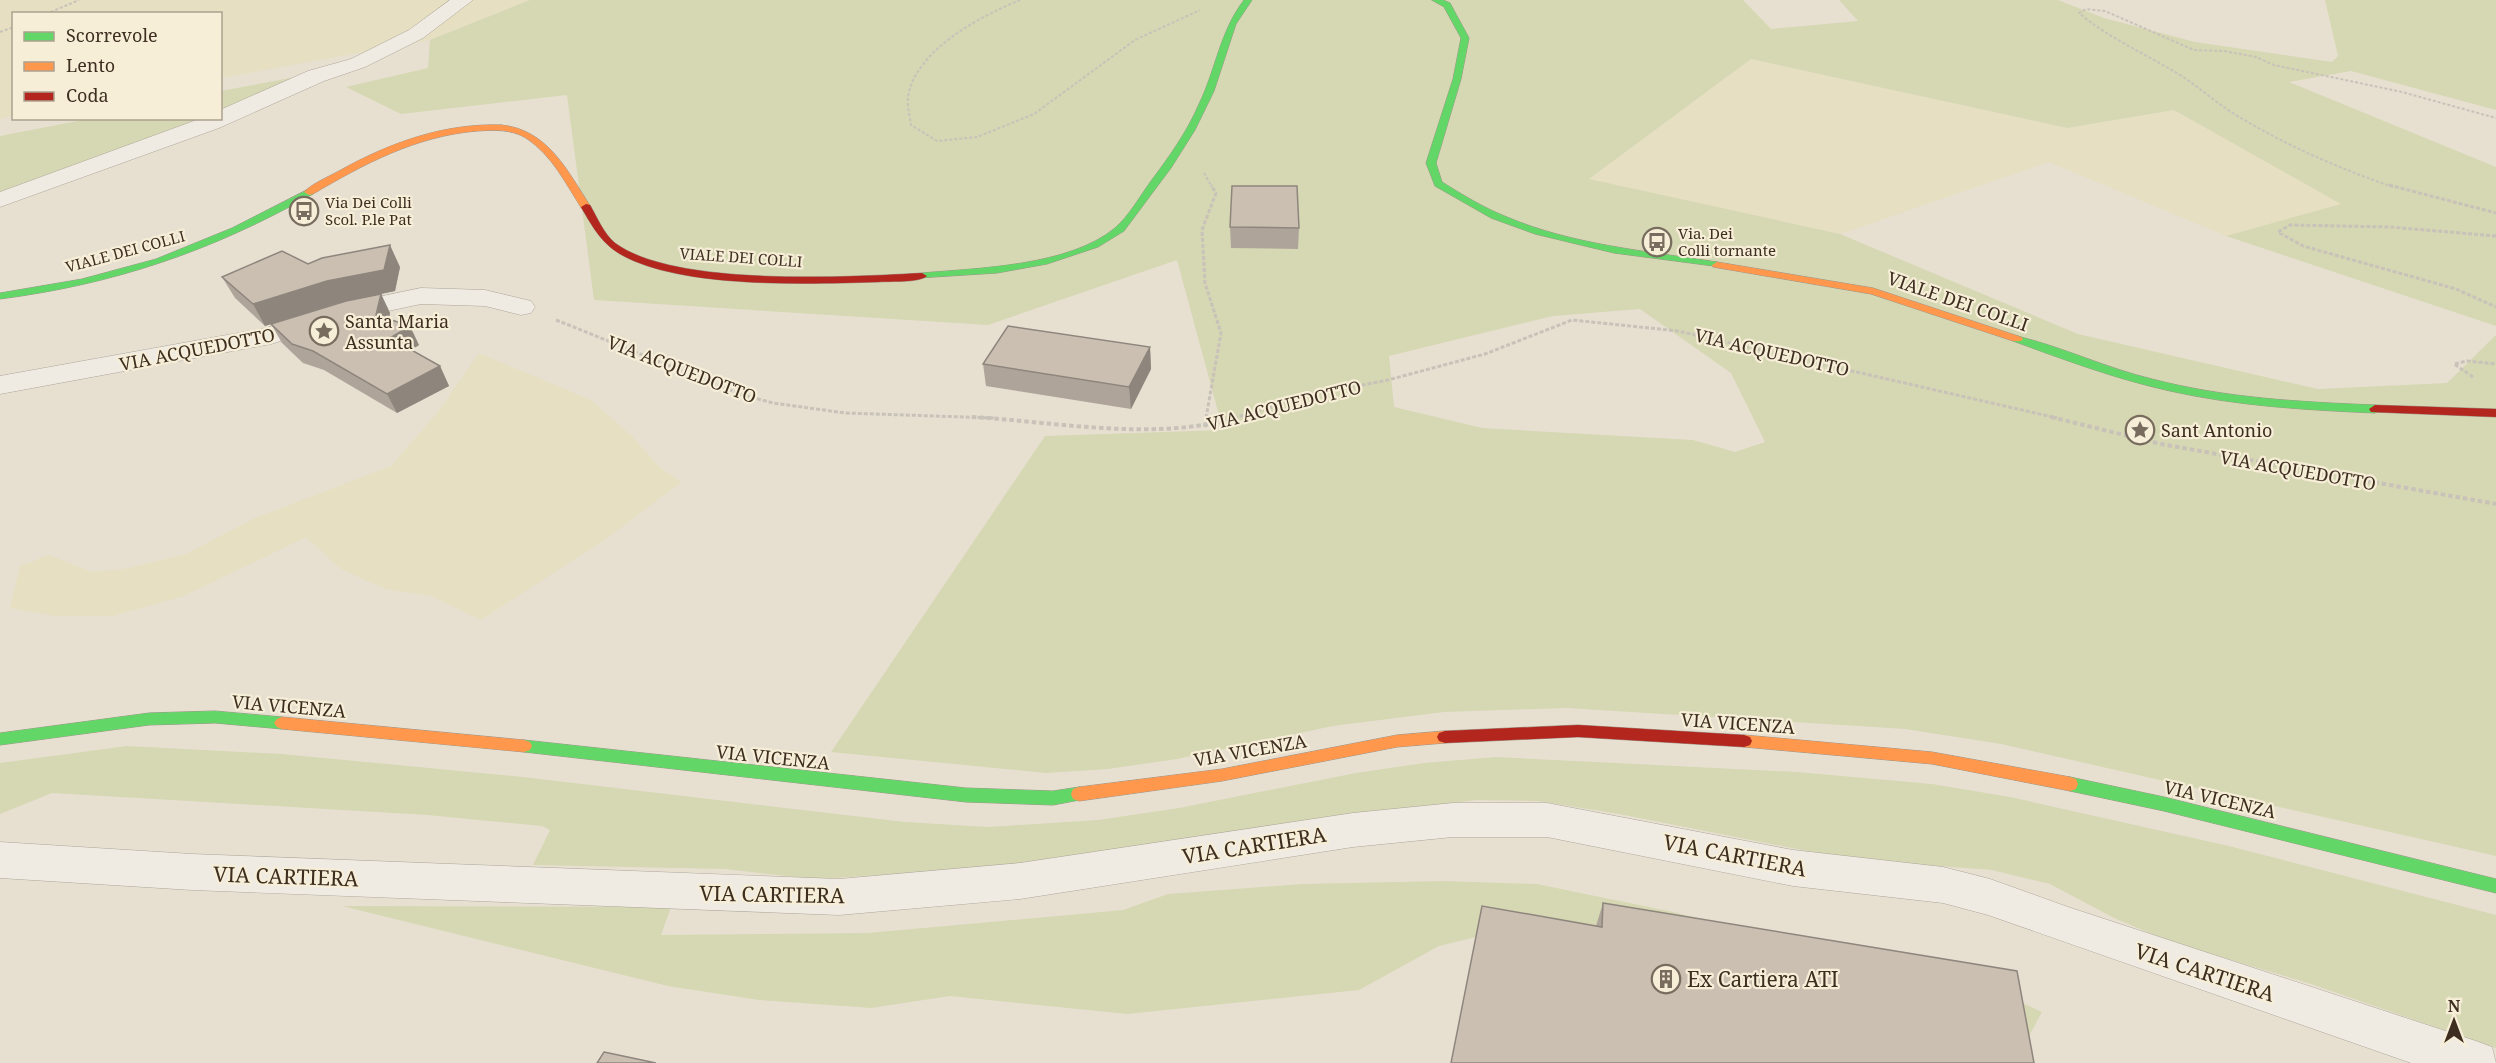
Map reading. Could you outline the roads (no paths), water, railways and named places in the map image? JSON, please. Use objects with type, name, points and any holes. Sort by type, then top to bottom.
[{"type":"main road","name":"VIALE DEI COLLI","points":[[0,296],[89,280],[200,248],[248,226],[378,154],[406,141],[441,132],[475,128],[504,129],[528,134],[543,149],[611,245],[639,260],[676,270],[789,279],[952,275],[1016,267],[1076,252],[1104,242],[1120,228],[1180,151],[1210,88],[1226,29],[1233,15],[1248,0]]},
{"type":"main road","name":"VIALE DEI COLLI","points":[[1437,0],[1447,4],[1466,38],[1457,79],[1431,164],[1438,184],[1479,209],[1517,225],[1574,241],[1873,291],[1904,299],[2038,348],[2150,382],[2266,402],[2496,413]]},
{"type":"main road","name":"VIA VICENZA","points":[[0,739],[149,719],[215,717],[502,744],[955,794],[1053,798],[1222,775],[1397,741],[1500,733],[1578,731],[1718,739],[1932,758],[2014,772],[2164,804],[2496,886]]},
{"type":"street","points":[[222,118],[316,76],[358,63],[416,34],[463,0]]},
{"type":"street","points":[[0,200],[218,120]]},
{"type":"street","name":"VIA ACQUEDOTTO","points":[[0,385],[271,336],[349,311],[421,296],[485,298],[521,307]]},
{"type":"street","name":"VIA CARTIERA","points":[[0,860],[192,872],[712,894],[838,897],[1020,881],[1353,830],[1453,820],[1547,820],[1793,868],[1943,885],[1990,897],[2068,926],[2476,1063]]},
{"type":"place","name":"Via Dei Colli Scol. P.le Pat","points":[[304,211]]},
{"type":"place","name":"Via. Dei Colli tornante","points":[[1657,242]]},
{"type":"place","name":"Santa Maria Assunta","points":[[324,331]]},
{"type":"place","name":"Sant Antonio","points":[[2140,430]]},
{"type":"place","name":"Ex Cartiera ATI","points":[[1666,979]]}]
